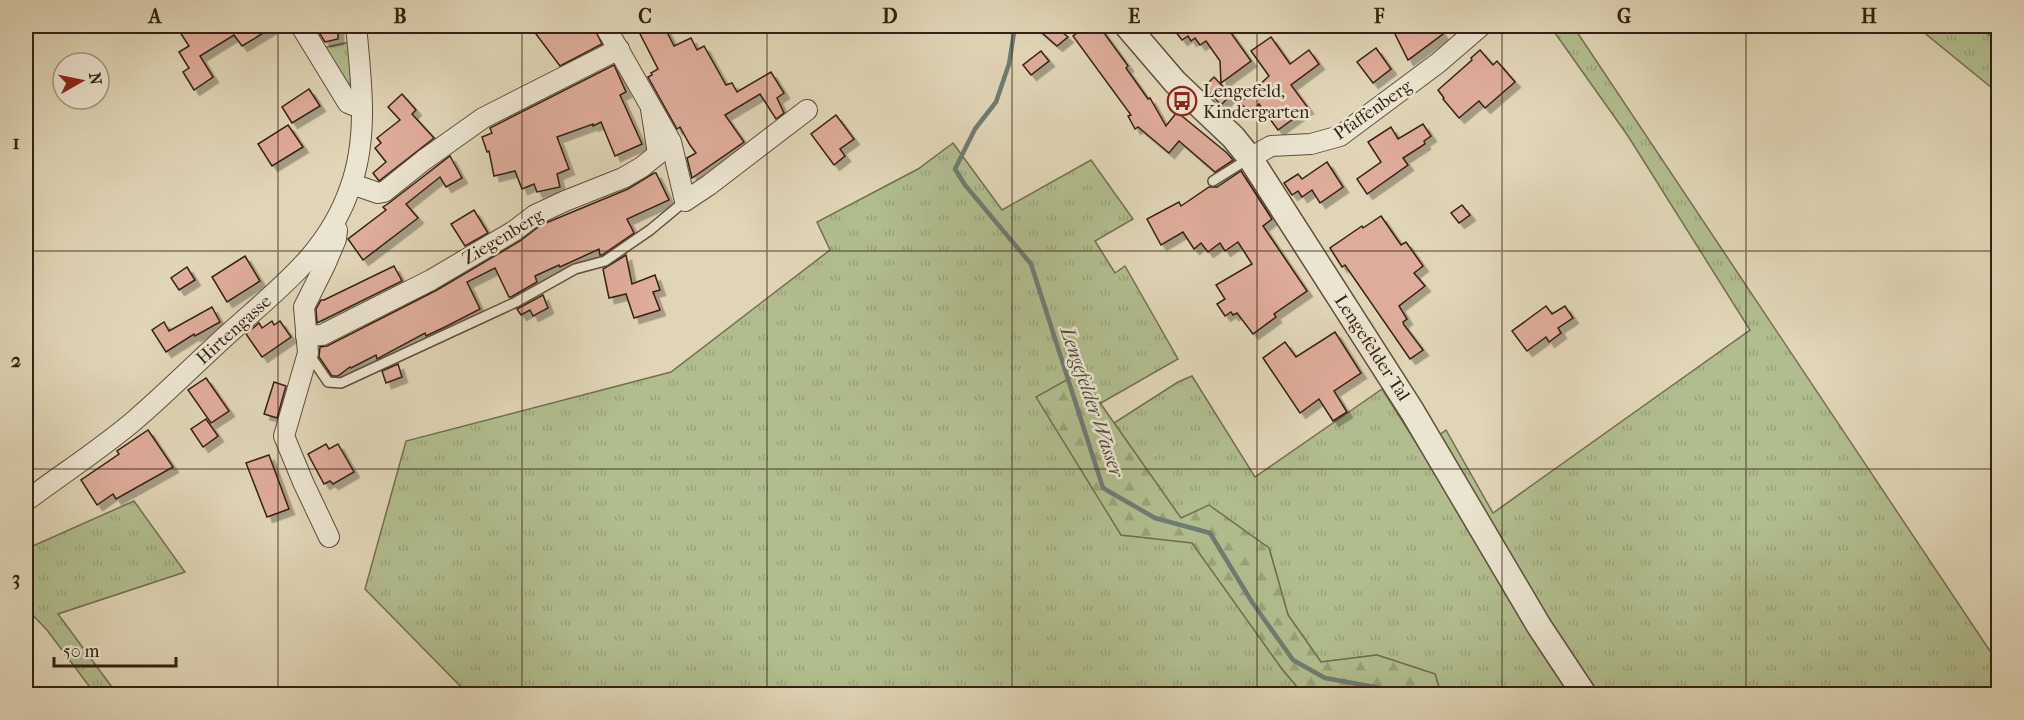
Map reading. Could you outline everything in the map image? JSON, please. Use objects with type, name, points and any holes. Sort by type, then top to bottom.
[{"type":"street","points":[[301,26],[348,103],[361,106]]},
{"type":"street","name":"Hirtengasse","points":[[26,501],[126,427],[294,276],[314,254],[339,215],[352,184],[358,154],[361,106],[356,26]]},
{"type":"street","name":"Ziegenberg","points":[[605,26],[671,142],[685,201]]},
{"type":"street","name":"Lengefelder Tal","points":[[1127,26],[1175,82],[1228,132],[1250,158],[1412,411],[1534,618],[1584,694]]},
{"type":"street","name":"Pfaffenberg","points":[[1250,158],[1269,147],[1311,144],[1340,136],[1438,63],[1481,26]]},
{"type":"street","points":[[352,184],[378,193],[384,192],[438,149],[483,118],[619,49]]},
{"type":"street","name":"Ziegenberg","points":[[307,344],[431,280],[514,231],[535,215],[623,178],[642,167],[658,154],[651,109]]},
{"type":"street","points":[[685,201],[807,110]]},
{"type":"street","points":[[329,537],[284,435],[307,344],[304,307],[336,239],[339,215]]},
{"type":"lane","points":[[1213,181],[1250,158]]},
{"type":"lane","points":[[307,344],[328,382],[341,383],[516,302],[575,269],[605,261],[650,230],[685,201]]},
{"type":"green space","points":[[1550,26],[1573,26],[1998,663],[1998,694],[1441,694],[1435,674],[1377,655],[1321,662],[1288,615],[1269,548],[1181,519],[1114,423],[1178,382],[1192,376],[1255,477],[1382,389],[1420,449],[1446,430],[1493,513],[1750,330],[1628,136]]},
{"type":"green space","points":[[1916,26],[1978,26],[1998,42],[1998,93]]},
{"type":"green space","points":[[350,42],[353,90],[351,91],[322,48]]},
{"type":"green space","points":[[953,143],[1002,210],[1091,160],[1133,219],[1095,241],[1115,273],[1125,266],[1178,359],[1101,403],[1079,373],[1121,535],[1192,542],[1298,688],[1324,694],[468,694],[365,589],[406,441],[671,372],[830,250],[817,222],[918,169]]},
{"type":"green space","points":[[1079,373],[1181,518],[1209,505],[1269,548],[1288,615],[1321,662],[1377,655],[1435,674],[1441,694],[1324,694],[1298,688],[1192,543],[1121,535],[1036,397]]},
{"type":"green space","points":[[134,501],[185,572],[58,614],[117,694],[95,694],[47,630],[26,608],[26,591],[31,588],[26,581],[26,549]]},
{"type":"building","points":[[176,26],[275,26],[242,46],[234,35],[200,56],[213,77],[194,90],[183,72],[189,68],[179,52],[189,46]]},
{"type":"building","points":[[315,26],[338,26],[338,39],[325,42]]},
{"type":"building","points":[[530,26],[593,26],[602,44],[560,66]]},
{"type":"building","points":[[636,26],[664,26],[674,46],[691,38],[697,50],[704,46],[726,85],[732,83],[737,92],[771,72],[784,93],[777,98],[784,113],[776,119],[760,94],[725,115],[744,142],[692,178],[687,158],[696,153],[680,127],[677,129],[648,77],[658,69]]},
{"type":"building","points":[[1034,26],[1055,26],[1068,37],[1057,46]]},
{"type":"building","points":[[1087,26],[1099,26],[1128,66],[1126,68],[1148,99],[1150,98],[1166,126],[1177,112],[1233,160],[1215,172],[1179,141],[1169,153],[1138,127],[1135,129],[1128,116],[1131,115],[1073,36]]},
{"type":"building","points":[[1171,26],[1226,26],[1251,61],[1221,83],[1220,61],[1206,41],[1200,45],[1195,38],[1191,41],[1188,36],[1182,40]]},
{"type":"building","points":[[1391,26],[1437,26],[1443,34],[1408,60]]},
{"type":"building","points":[[1271,37],[1290,64],[1309,50],[1319,64],[1291,85],[1308,108],[1278,130],[1259,104],[1251,113],[1240,103],[1269,76],[1251,51]]},
{"type":"building","points":[[1376,48],[1391,69],[1373,83],[1357,62]]},
{"type":"building","points":[[1480,50],[1493,65],[1497,61],[1515,82],[1485,108],[1479,101],[1459,118],[1438,90]]},
{"type":"building","points":[[1041,51],[1049,61],[1031,75],[1023,65]]},
{"type":"building","points":[[614,65],[626,92],[620,95],[642,144],[615,156],[601,122],[557,137],[569,169],[557,174],[560,187],[537,192],[534,184],[522,189],[515,171],[494,176],[489,151],[487,152],[482,137],[492,133],[490,128]]},
{"type":"building","points":[[1214,77],[1231,95],[1221,105],[1204,87]]},
{"type":"building","points":[[309,89],[320,106],[292,123],[282,107]]},
{"type":"building","points":[[402,94],[416,110],[412,114],[434,138],[379,181],[373,173],[386,162],[375,148],[381,143],[377,138],[400,120],[388,107]]},
{"type":"building","points":[[836,115],[854,139],[840,149],[845,156],[834,165],[811,134]]},
{"type":"building","points":[[1423,124],[1431,136],[1424,141],[1425,144],[1403,158],[1408,165],[1367,194],[1357,179],[1381,162],[1368,142],[1391,127],[1398,139]]},
{"type":"building","points":[[288,125],[303,147],[272,166],[258,144]]},
{"type":"building","points":[[450,156],[462,178],[446,187],[440,177],[406,204],[418,218],[363,260],[348,239],[386,210],[383,207]]},
{"type":"building","points":[[1327,162],[1343,187],[1320,203],[1312,190],[1302,197],[1298,191],[1292,195],[1284,183],[1298,174],[1302,179]]},
{"type":"building","points":[[1241,171],[1272,219],[1263,226],[1307,291],[1274,314],[1276,317],[1253,334],[1237,313],[1233,315],[1231,312],[1225,316],[1217,304],[1225,299],[1216,285],[1252,264],[1238,242],[1225,251],[1220,243],[1208,252],[1201,243],[1194,249],[1183,232],[1161,245],[1147,219],[1179,202],[1181,206],[1209,187],[1217,187]]},
{"type":"building","points":[[654,173],[669,200],[627,219],[634,233],[602,255],[599,249],[535,276],[537,282],[511,297],[495,268],[467,282],[480,309],[426,336],[425,333],[377,359],[376,355],[350,367],[338,376],[332,376],[319,357],[320,347],[327,346],[437,290],[520,241],[541,225],[628,189]]},
{"type":"building","points":[[1462,205],[1470,215],[1459,223],[1451,213]]},
{"type":"building","points":[[474,210],[488,233],[465,246],[451,224]]},
{"type":"building","points":[[1381,216],[1401,245],[1406,242],[1423,266],[1414,273],[1425,286],[1399,306],[1407,319],[1403,322],[1404,325],[1423,350],[1410,359],[1345,265],[1342,267],[1330,248]]},
{"type":"building","points":[[626,255],[632,284],[655,275],[660,290],[653,292],[660,310],[634,318],[626,294],[609,298],[603,269]]},
{"type":"building","points":[[245,256],[260,281],[227,302],[212,277]]},
{"type":"building","points":[[394,266],[402,281],[317,323],[316,309],[321,300]]},
{"type":"building","points":[[187,267],[195,280],[179,290],[171,278]]},
{"type":"building","points":[[543,295],[548,308],[533,316],[530,310],[521,315],[517,309]]},
{"type":"building","points":[[1546,306],[1552,314],[1565,306],[1573,318],[1558,328],[1561,333],[1549,342],[1546,337],[1527,351],[1512,331]]},
{"type":"building","points":[[212,307],[220,322],[195,336],[194,334],[166,352],[152,330],[164,322],[169,331]]},
{"type":"building","points":[[272,321],[274,325],[280,321],[291,337],[262,357],[246,334],[259,323],[262,328]]},
{"type":"building","points":[[1335,332],[1361,373],[1334,391],[1347,412],[1333,421],[1319,399],[1300,413],[1263,358],[1285,342],[1296,357]]},
{"type":"building","points":[[398,364],[402,377],[386,383],[382,371]]},
{"type":"building","points":[[206,378],[229,411],[211,423],[188,390]]},
{"type":"building","points":[[274,382],[286,386],[277,418],[264,414]]},
{"type":"building","points":[[206,419],[218,436],[203,447],[191,429]]},
{"type":"building","points":[[148,430],[173,467],[116,499],[113,494],[97,505],[81,480],[119,454],[117,451]]},
{"type":"building","points":[[326,444],[329,449],[338,444],[354,472],[333,484],[330,481],[324,484],[308,454]]},
{"type":"building","points":[[269,455],[289,509],[267,517],[246,463]]},
{"type":"waterway","name":"Lengefelder Wasser","points":[[1015,26],[1009,64],[996,102],[975,129],[955,169],[965,185],[1031,264],[1103,488],[1155,518],[1210,533],[1252,602],[1293,660],[1325,678],[1391,690],[1398,694]]},
{"type":"place","name":"Lengefeld, Kindergarten","points":[[1182,101]]}]
